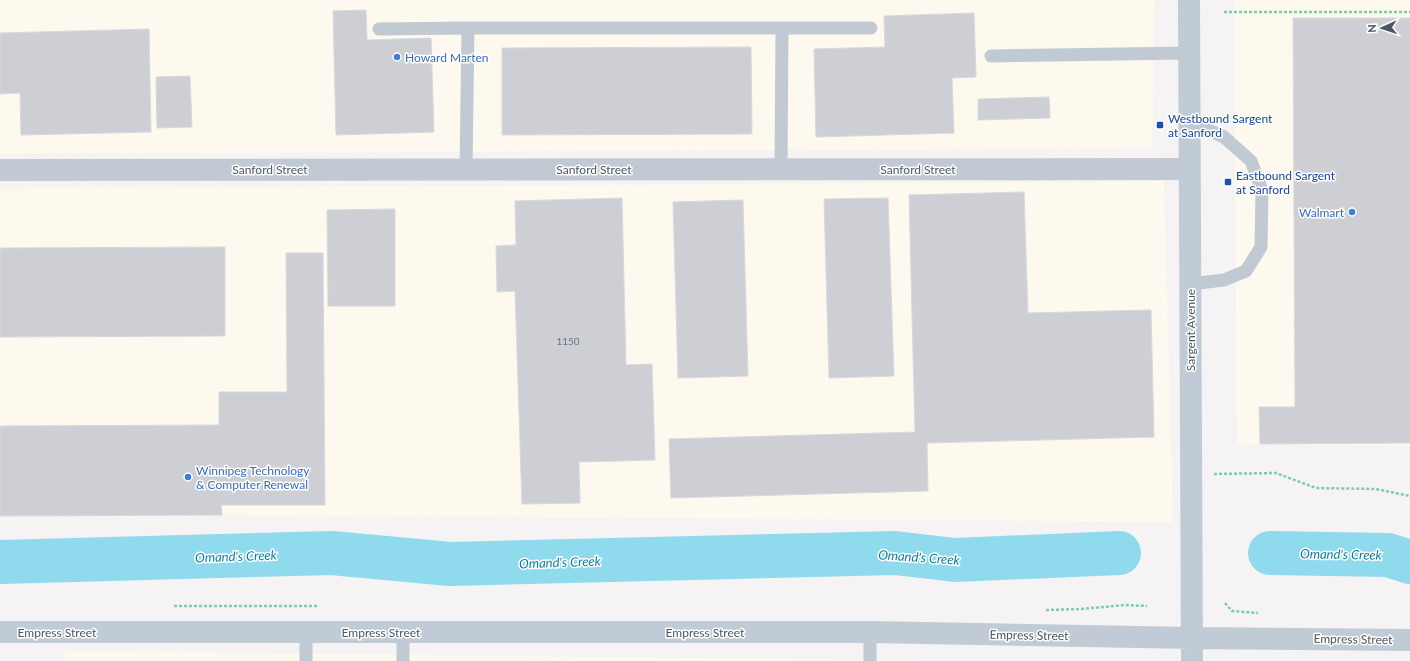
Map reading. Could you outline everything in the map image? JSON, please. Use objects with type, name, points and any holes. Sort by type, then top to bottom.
[{"type":"main road","name":"Sargent Avenue","points":[[1189,0],[1192,661]]},
{"type":"main road","name":"Empress Street","points":[[1,632],[870,632],[1192,638],[1410,640]]},
{"type":"street","name":"Sanford Street","points":[[0,170],[1189,169]]},
{"type":"lane","points":[[466,169],[468,28]]},
{"type":"lane","points":[[781,169],[782,28]]},
{"type":"lane","points":[[379,29],[871,28]]},
{"type":"lane","points":[[992,56],[1189,53]]},
{"type":"lane","points":[[1189,121],[1224,137],[1251,161],[1262,190],[1261,247],[1246,271],[1224,280],[1190,284]]},
{"type":"lane","points":[[306,632],[306,661]]},
{"type":"lane","points":[[403,632],[403,661]]},
{"type":"lane","points":[[870,632],[870,661]]},
{"type":"path","points":[[1224,12],[1410,12]]},
{"type":"path","points":[[1191,474],[1276,473],[1316,488],[1376,489],[1410,496]]},
{"type":"path","points":[[1225,603],[1232,611],[1262,614]]},
{"type":"shaded area","points":[[0,0],[1155,0],[1152,148],[0,154]]},
{"type":"shaded area","name":"Walmart","points":[[1234,0],[1410,0],[1410,446],[1237,444]]},
{"type":"shaded area","points":[[1164,181],[1173,522],[222,515],[0,516],[0,189]]},
{"type":"shaded area","points":[[64,651],[963,661],[64,661]]},
{"type":"building","points":[[366,10],[367,40],[431,38],[434,132],[336,135],[333,11]]},
{"type":"building","points":[[974,13],[976,77],[952,78],[954,133],[816,137],[814,49],[885,47],[884,16]]},
{"type":"building","name":"Walmart","points":[[1293,18],[1410,18],[1410,443],[1260,444],[1259,407],[1295,407]]},
{"type":"building","points":[[149,29],[151,132],[21,135],[20,93],[0,94],[0,33]]},
{"type":"building","points":[[751,47],[752,134],[502,135],[502,48]]},
{"type":"building","points":[[190,76],[192,127],[157,128],[156,77]]},
{"type":"building","points":[[1049,97],[1050,118],[978,120],[978,99]]},
{"type":"building","points":[[1024,192],[1028,313],[1151,310],[1154,437],[927,443],[928,491],[671,498],[669,439],[915,432],[909,195]]},
{"type":"building","points":[[622,198],[626,365],[652,364],[655,460],[579,462],[580,503],[522,504],[515,291],[497,292],[496,246],[516,245],[515,201]]},
{"type":"building","points":[[888,198],[894,376],[829,378],[824,199]]},
{"type":"building","points":[[743,200],[748,376],[678,378],[673,202]]},
{"type":"building","points":[[395,209],[395,306],[328,306],[327,210]]},
{"type":"building","points":[[225,247],[225,336],[0,337],[0,248]]},
{"type":"building","points":[[286,253],[323,253],[325,505],[221,505],[222,515],[0,516],[0,426],[219,425],[219,392],[287,392]]},
{"type":"waterway","name":"Omand's Creek","points":[[0,562],[332,553],[450,564],[895,553],[955,560],[1119,553]]},
{"type":"waterway","name":"Omand's Creek","points":[[1270,553],[1388,555],[1410,562]]},
{"type":"place","name":"Howard Marten","points":[[397,57]]},
{"type":"place","name":"Westbound Sargent at Sanford","points":[[1160,125]]},
{"type":"place","name":"Eastbound Sargent at Sanford","points":[[1228,182]]},
{"type":"place","name":"Walmart","points":[[1352,212]]},
{"type":"place","name":"Winnipeg Technology & Computer Renewal","points":[[188,477]]}]
